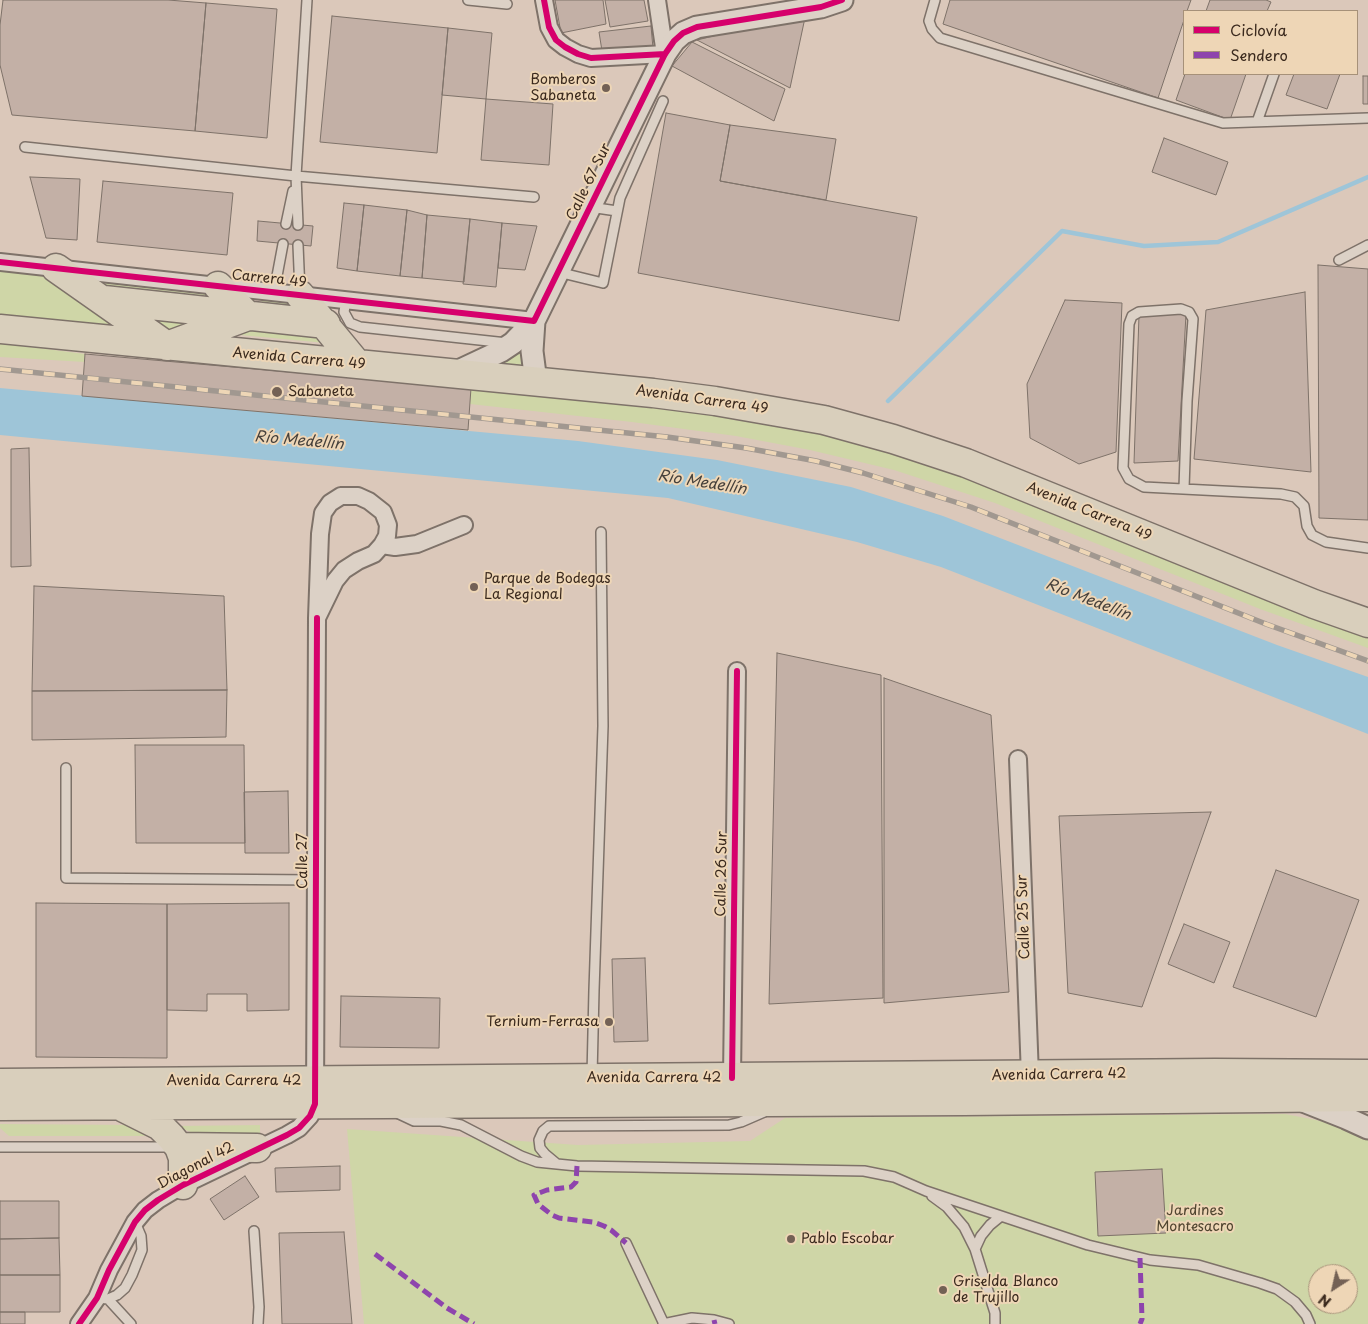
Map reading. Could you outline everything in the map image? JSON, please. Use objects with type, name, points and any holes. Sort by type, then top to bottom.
[{"type":"highway","points":[[56,268],[167,346],[248,316]]},
{"type":"highway","points":[[218,286],[248,316]]},
{"type":"highway","points":[[300,295],[326,324],[357,364]]},
{"type":"highway","points":[[101,299],[326,324]]},
{"type":"highway","name":"Avenida Carrera 49","points":[[0,329],[653,393],[715,401],[824,420],[893,439],[966,463],[1361,618]]},
{"type":"highway","name":"Avenida Carrera 42","points":[[0,1106],[118,1106],[315,1092],[592,1078],[1030,1076],[1215,1073],[1368,1074]]},
{"type":"highway","points":[[884,1076],[963,1101]]},
{"type":"highway","name":"Avenida Carrera 42","points":[[0,1083],[315,1092],[368,1104],[1368,1097]]},
{"type":"highway","points":[[118,1106],[160,1126],[171,1137],[179,1147],[184,1167],[183,1184]]},
{"type":"highway","points":[[179,1147],[257,1148]]},
{"type":"street","points":[[544,0],[549,28],[556,40],[578,54],[591,58],[666,54],[657,0]]},
{"type":"street","name":"Calle 67 Sur","points":[[536,382],[526,334],[674,41],[683,33],[697,27],[822,7],[842,0]]},
{"type":"street","name":"Carrera 49","points":[[0,262],[346,300],[526,334]]},
{"type":"street","points":[[452,374],[488,358],[526,334]]},
{"type":"street","name":"Calle 27","points":[[315,1092],[316,618],[320,534],[323,513],[330,503],[341,496],[358,496],[369,501],[383,512],[388,526],[387,536],[374,554],[344,570],[335,581],[316,618]]},
{"type":"street","points":[[382,545],[400,547],[417,544],[464,525]]},
{"type":"street","name":"Calle 26 Sur","points":[[732,1078],[737,672]]},
{"type":"street","name":"Calle 25 Sur","points":[[1018,758],[1030,1076]]},
{"type":"street","name":"Diagonal 42","points":[[79,1324],[102,1299],[109,1270],[135,1222],[145,1210],[183,1184],[298,1128],[310,1116],[315,1092]]},
{"type":"street","points":[[1294,1098],[1368,1128]]},
{"type":"lane","points":[[298,225],[296,176],[307,0]]},
{"type":"lane","points":[[468,0],[507,4]]},
{"type":"lane","points":[[935,0],[928,21],[940,38],[1223,124],[1368,118]]},
{"type":"lane","points":[[1257,122],[1274,75]]},
{"type":"lane","points":[[558,272],[603,283],[620,198],[663,101]]},
{"type":"lane","points":[[25,148],[296,176],[534,197]]},
{"type":"lane","points":[[286,224],[296,176]]},
{"type":"lane","points":[[590,208],[617,212]]},
{"type":"lane","points":[[274,292],[282,244]]},
{"type":"lane","points":[[298,245],[300,295]]},
{"type":"lane","points":[[1339,260],[1368,245]]},
{"type":"lane","points":[[346,300],[344,312],[350,323],[360,327],[526,334]]},
{"type":"lane","points":[[1184,488],[1187,401],[1193,319],[1189,312],[1181,309],[1139,312],[1132,316],[1128,324],[1123,468],[1128,479],[1144,487],[1281,494],[1295,497],[1304,506],[1307,526],[1312,535],[1326,542],[1368,548]]},
{"type":"lane","points":[[592,1078],[603,726],[601,532]]},
{"type":"lane","points":[[66,768],[66,878],[316,880]]},
{"type":"lane","points":[[557,1164],[540,1148],[539,1140],[543,1131],[550,1126],[729,1125],[741,1122],[785,1102]]},
{"type":"lane","points":[[368,1104],[414,1121],[441,1121],[461,1125],[521,1156],[537,1162],[864,1171],[894,1177],[926,1191],[1088,1245],[1150,1260],[1198,1265],[1277,1289],[1295,1302],[1306,1315],[1310,1324]]},
{"type":"lane","points":[[3,1145],[179,1147]]},
{"type":"lane","points":[[926,1191],[947,1207],[964,1227],[975,1249],[996,1313],[995,1324]]},
{"type":"lane","points":[[975,1249],[981,1236],[1001,1216]]},
{"type":"lane","points":[[102,1299],[117,1295],[125,1288],[142,1250],[141,1236],[135,1222]]},
{"type":"lane","points":[[254,1230],[259,1307],[258,1324]]},
{"type":"lane","points":[[626,1243],[663,1324],[692,1318],[714,1320],[729,1324]]},
{"type":"lane","points":[[102,1299],[130,1324]]},
{"type":"green space","points":[[0,268],[54,274],[132,331],[0,316]]},
{"type":"green space","points":[[85,273],[204,286],[220,302],[109,292]]},
{"type":"green space","points":[[255,291],[286,294],[294,308],[264,305]]},
{"type":"green space","points":[[132,309],[212,320],[170,333]]},
{"type":"green space","points":[[252,323],[307,329],[326,343],[230,334]]},
{"type":"green space","points":[[0,343],[85,354],[85,362],[0,357]]},
{"type":"green space","points":[[521,346],[526,371],[485,364]]},
{"type":"green space","points":[[471,388],[680,407],[796,428],[886,451],[1006,492],[1368,636],[1368,648],[1260,609],[995,503],[894,470],[810,450],[736,436],[470,404]]},
{"type":"green space","name":"Jardines Montesacro","points":[[1285,1114],[1350,1129],[1368,1138],[1368,1324],[364,1324],[347,1129],[578,1145],[750,1141],[785,1118]]},
{"type":"green space","points":[[0,1124],[133,1125],[148,1136],[9,1136],[0,1128]]},
{"type":"green space","points":[[260,1125],[260,1138],[204,1138],[177,1126]]},
{"type":"water","name":"Río Medellín","points":[[0,388],[578,441],[717,460],[851,487],[943,516],[1277,645],[1368,677],[1368,734],[941,567],[857,542],[668,498],[0,435]]},
{"type":"building","points":[[3,0],[168,0],[206,3],[195,131],[12,115],[0,65],[0,25]]},
{"type":"building","points":[[555,0],[603,0],[606,24],[561,33]]},
{"type":"building","points":[[605,0],[644,0],[648,21],[610,27]]},
{"type":"building","points":[[950,0],[1191,0],[1187,10],[1183,10],[1183,23],[1158,98],[943,24]]},
{"type":"building","points":[[1210,0],[1266,0],[1271,2],[1267,10],[1206,10]]},
{"type":"building","points":[[206,3],[277,9],[267,138],[195,131]]},
{"type":"building","points":[[806,13],[790,88],[697,40]]},
{"type":"building","points":[[332,16],[448,28],[437,153],[320,142]]},
{"type":"building","points":[[651,26],[653,48],[602,51],[599,32]]},
{"type":"building","points":[[448,28],[492,33],[486,99],[442,95]]},
{"type":"building","points":[[692,42],[785,89],[774,121],[672,66]]},
{"type":"building","points":[[1185,75],[1246,75],[1230,120],[1176,100]]},
{"type":"building","points":[[1294,75],[1340,75],[1327,109],[1286,95]]},
{"type":"building","points":[[1363,76],[1368,76],[1368,104],[1363,104]]},
{"type":"building","points":[[486,99],[553,104],[549,165],[481,160]]},
{"type":"building","points":[[666,113],[730,125],[720,181],[917,217],[899,321],[638,273]]},
{"type":"building","points":[[730,125],[836,139],[826,200],[720,181]]},
{"type":"building","points":[[1164,138],[1228,162],[1216,195],[1152,172]]},
{"type":"building","points":[[30,177],[80,179],[77,240],[46,238]]},
{"type":"building","points":[[103,181],[233,193],[227,255],[97,242]]},
{"type":"building","points":[[344,203],[364,205],[357,271],[337,268]]},
{"type":"building","points":[[364,205],[407,210],[400,276],[357,271]]},
{"type":"building","points":[[407,210],[427,215],[422,278],[400,276]]},
{"type":"building","points":[[427,215],[470,219],[464,282],[422,278]]},
{"type":"building","points":[[470,219],[502,223],[496,287],[463,284]]},
{"type":"building","points":[[258,221],[313,226],[311,246],[257,241]]},
{"type":"building","points":[[502,223],[537,226],[525,270],[498,268]]},
{"type":"building","points":[[1318,265],[1368,269],[1368,520],[1319,518]]},
{"type":"building","points":[[1305,292],[1311,472],[1194,459],[1206,310]]},
{"type":"building","points":[[1065,300],[1122,303],[1116,452],[1079,464],[1030,438],[1027,384]]},
{"type":"building","points":[[1186,314],[1178,461],[1134,463],[1139,315]]},
{"type":"building","name":"Sabaneta","points":[[85,354],[471,388],[468,430],[82,396]]},
{"type":"building","points":[[29,448],[31,566],[11,567],[11,449]]},
{"type":"building","points":[[34,586],[224,596],[227,690],[32,691]]},
{"type":"building","points":[[777,653],[881,675],[883,998],[769,1004]]},
{"type":"building","points":[[884,678],[991,715],[1009,992],[884,1003]]},
{"type":"building","points":[[227,690],[226,737],[32,740],[32,691]]},
{"type":"building","points":[[135,745],[244,745],[245,843],[136,843]]},
{"type":"building","points":[[288,791],[289,853],[245,853],[244,792]]},
{"type":"building","points":[[1211,812],[1142,1007],[1068,993],[1059,816]]},
{"type":"building","points":[[1276,870],[1359,900],[1316,1017],[1233,987]]},
{"type":"building","points":[[36,903],[167,904],[167,1058],[36,1057]]},
{"type":"building","points":[[289,903],[289,1010],[247,1011],[247,994],[207,994],[207,1011],[167,1010],[167,904]]},
{"type":"building","points":[[1184,924],[1230,942],[1214,983],[1168,964]]},
{"type":"building","points":[[645,958],[648,1041],[614,1042],[612,959]]},
{"type":"building","points":[[341,996],[440,998],[439,1048],[340,1047]]},
{"type":"building","points":[[340,1166],[340,1190],[276,1192],[275,1168]]},
{"type":"building","points":[[1162,1169],[1166,1233],[1098,1236],[1095,1172]]},
{"type":"building","points":[[245,1176],[259,1197],[224,1220],[210,1199]]},
{"type":"building","points":[[0,1201],[59,1201],[59,1238],[0,1239]]},
{"type":"building","points":[[344,1232],[352,1324],[282,1324],[279,1233]]},
{"type":"building","points":[[59,1238],[60,1275],[0,1275],[0,1239]]},
{"type":"building","points":[[0,1275],[60,1275],[60,1312],[0,1312]]},
{"type":"building","points":[[0,1312],[25,1312],[25,1324],[0,1324]]},
{"type":"waterway","points":[[888,401],[1062,231],[1144,246],[1218,242],[1368,177]]},
{"type":"railway","points":[[0,369],[667,437],[746,448],[816,461],[863,473],[971,507],[1266,624],[1368,661]]},
{"type":"marked path","points":[[577,1166],[576,1182],[571,1187],[547,1190],[534,1195],[538,1204],[559,1218],[593,1222],[604,1226],[626,1243]]},
{"type":"marked path","points":[[375,1254],[447,1308],[474,1324]]},
{"type":"marked path","points":[[1140,1258],[1142,1319],[1140,1324]]},
{"type":"marked path","points":[[714,1320],[715,1324]]},
{"type":"cycle path","points":[[544,0],[549,27],[556,40],[578,54],[591,58],[665,54]]},
{"type":"cycle path","points":[[0,262],[534,321],[665,54],[674,41],[683,33],[697,27],[821,7],[842,0]]},
{"type":"cycle path","points":[[79,1324],[97,1298],[109,1270],[135,1222],[145,1210],[183,1185],[299,1128],[310,1116],[315,1104],[317,618]]},
{"type":"cycle path","points":[[732,1078],[737,671]]},
{"type":"place","name":"Bomberos Sabaneta","points":[[606,88]]},
{"type":"place","name":"Sabaneta","points":[[277,392]]},
{"type":"place","name":"Parque de Bodegas La Regional","points":[[474,587]]},
{"type":"place","name":"Ternium-Ferrasa","points":[[609,1022]]},
{"type":"place","name":"Pablo Escobar","points":[[791,1239]]},
{"type":"place","name":"Griselda Blanco de Trujillo","points":[[943,1290]]}]
